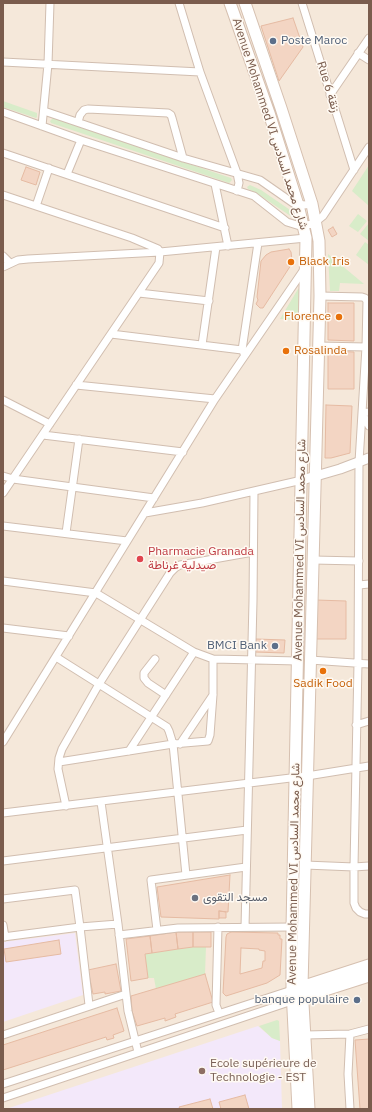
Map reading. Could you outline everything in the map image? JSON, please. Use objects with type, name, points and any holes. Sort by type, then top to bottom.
[{"type":"main road","name":"Avenue Mohammed VI شارع محمد السادس","points":[[230,3],[269,113],[298,205],[306,238],[292,928],[297,994],[298,1109]]},
{"type":"main road","name":"Avenue Mohammed VI شارع محمد السادس","points":[[245,3],[312,204],[319,241],[320,296],[305,865],[297,994],[305,1035],[309,1109]]},
{"type":"main road","points":[[297,994],[369,964]]},
{"type":"main road","points":[[297,994],[369,976]]},
{"type":"street","points":[[42,126],[48,64],[50,3]]},
{"type":"street","points":[[179,3],[200,72],[237,173],[239,184],[237,191]]},
{"type":"street","name":"Rue 6 زنقة","points":[[302,3],[354,170]]},
{"type":"street","points":[[330,95],[369,38]]},
{"type":"street","points":[[358,54],[369,60]]},
{"type":"street","points":[[3,62],[200,72]]},
{"type":"street","points":[[78,122],[80,115],[84,110],[88,109],[168,113],[171,115],[183,158]]},
{"type":"street","points":[[44,111],[183,158],[260,180],[289,201],[298,205],[312,204]]},
{"type":"street","points":[[3,112],[81,140],[254,196],[291,224],[304,226],[316,223],[323,216],[369,147]]},
{"type":"street","points":[[67,174],[81,140]]},
{"type":"street","points":[[3,153],[225,228]]},
{"type":"street","points":[[36,206],[49,168]]},
{"type":"street","points":[[215,184],[228,246]]},
{"type":"street","points":[[3,195],[132,238],[158,249],[160,252]]},
{"type":"street","points":[[3,266],[28,259],[160,252],[306,238]]},
{"type":"street","points":[[244,352],[258,243]]},
{"type":"street","points":[[202,345],[216,247]]},
{"type":"street","points":[[3,493],[159,263],[160,252]]},
{"type":"street","points":[[3,256],[10,263]]},
{"type":"street","points":[[3,742],[6,733],[96,593],[244,352],[306,266]]},
{"type":"street","points":[[139,293],[209,301]]},
{"type":"street","points":[[320,296],[362,297],[366,298],[367,302],[365,413],[359,462],[359,584],[356,724],[357,769],[354,903],[360,912],[369,914]]},
{"type":"street","points":[[111,334],[202,345],[244,352]]},
{"type":"street","points":[[318,346],[366,347]]},
{"type":"street","points":[[76,385],[215,399]]},
{"type":"street","points":[[3,400],[50,424]]},
{"type":"street","points":[[365,413],[369,426]]},
{"type":"street","points":[[43,435],[183,452]]},
{"type":"street","points":[[66,534],[79,439]]},
{"type":"street","points":[[145,513],[202,503],[315,478],[369,458]]},
{"type":"street","points":[[3,476],[13,479],[154,498]]},
{"type":"street","points":[[245,927],[254,492]]},
{"type":"street","points":[[3,526],[127,541]]},
{"type":"street","points":[[66,806],[58,769],[62,749],[99,684],[170,573],[175,568],[186,564],[253,552]]},
{"type":"street","points":[[313,560],[359,561]]},
{"type":"street","points":[[3,581],[96,593],[194,652],[212,659],[298,661]]},
{"type":"street","points":[[359,584],[369,584]]},
{"type":"street","points":[[3,628],[69,636]]},
{"type":"street","points":[[129,750],[194,652]]},
{"type":"street","points":[[56,657],[169,730],[176,744],[178,792],[186,875]]},
{"type":"street","points":[[155,659],[144,673],[144,678],[148,683],[166,695]]},
{"type":"street","points":[[59,762],[129,750],[208,741],[210,735],[213,695],[212,659]]},
{"type":"street","points":[[310,660],[369,664]]},
{"type":"street","points":[[176,744],[213,695]]},
{"type":"street","points":[[356,724],[369,721]]},
{"type":"street","points":[[3,813],[296,778],[369,766]]},
{"type":"street","points":[[101,802],[118,924],[128,1011],[138,1052]]},
{"type":"street","points":[[3,860],[247,830]]},
{"type":"street","points":[[305,865],[354,867],[369,866]]},
{"type":"street","points":[[157,930],[151,880],[246,867]]},
{"type":"street","points":[[3,899],[75,890],[89,1005]]},
{"type":"street","points":[[3,925],[4,937],[80,926],[118,924]]},
{"type":"street","points":[[218,927],[216,1004],[220,1013]]},
{"type":"street","points":[[119,935],[178,928],[292,928]]},
{"type":"street","points":[[3,1035],[89,1005],[126,994]]},
{"type":"street","points":[[3,1084],[220,1013],[297,994]]},
{"type":"street","points":[[3,1098],[138,1052],[297,994]]},
{"type":"street","points":[[305,1035],[350,1034],[369,1029]]},
{"type":"street","points":[[350,1034],[348,1074],[350,1109]]},
{"type":"shaded area","points":[[3,3],[369,3],[369,1109],[3,1109]]},
{"type":"shaded area","points":[[75,933],[83,995],[3,1022],[3,942]]},
{"type":"shaded area","name":"Ecole supérieure de Technologie - EST","points":[[258,1026],[272,1038],[280,1041],[282,1109],[6,1109]]},
{"type":"green space","points":[[3,101],[37,113],[37,117],[36,118],[3,107]]},
{"type":"green space","points":[[53,118],[231,178],[232,180],[229,183],[51,123],[50,121]]},
{"type":"green space","points":[[369,165],[369,206],[352,191]]},
{"type":"green space","points":[[250,185],[261,190],[296,214],[295,219],[255,192],[248,189],[247,187]]},
{"type":"green space","points":[[358,214],[367,221],[358,232],[349,226]]},
{"type":"green space","points":[[369,223],[369,241],[360,234]]},
{"type":"green space","points":[[365,242],[369,245],[369,265],[356,255]]},
{"type":"green space","points":[[328,254],[364,284],[340,283],[339,291],[330,291]]},
{"type":"green space","points":[[298,289],[300,289],[298,320],[280,319]]},
{"type":"green space","points":[[193,947],[206,947],[205,974],[156,989],[154,978],[148,978],[145,954]]},
{"type":"green space","points":[[277,1020],[279,1021],[280,1041],[272,1038],[259,1026]]},
{"type":"building","points":[[293,18],[303,47],[279,81],[261,26]]},
{"type":"building","points":[[26,167],[40,172],[36,185],[21,180]]},
{"type":"building","points":[[333,227],[337,234],[332,237],[328,230]]},
{"type":"building","points":[[289,249],[292,260],[291,265],[263,308],[260,308],[256,304],[258,300],[257,297],[261,261],[271,252]]},
{"type":"building","points":[[328,303],[354,303],[354,341],[328,340]]},
{"type":"building","points":[[328,351],[354,352],[354,389],[328,389]]},
{"type":"building","points":[[326,405],[352,406],[350,453],[325,458]]},
{"type":"building","points":[[316,600],[346,601],[346,639],[315,639]]},
{"type":"building","points":[[256,639],[285,640],[284,653],[255,652]]},
{"type":"building","points":[[230,875],[228,912],[219,911],[219,919],[161,917],[157,887]]},
{"type":"building","points":[[219,911],[226,912],[226,918],[219,918]]},
{"type":"building","points":[[176,932],[178,949],[152,953],[150,936]]},
{"type":"building","points":[[176,932],[193,932],[193,947],[178,949]]},
{"type":"building","points":[[193,932],[211,932],[211,947],[193,947]]},
{"type":"building","points":[[231,932],[278,933],[278,935],[280,935],[280,939],[282,939],[280,975],[267,983],[226,996],[223,993],[227,934]],"holes":[[[241,948],[259,949],[265,951],[265,961],[263,961],[262,968],[240,974]]]},
{"type":"building","points":[[150,936],[152,953],[145,954],[148,978],[131,981],[126,939]]},
{"type":"building","points":[[59,940],[61,954],[6,962],[4,949]]},
{"type":"building","points":[[116,964],[121,991],[105,994],[105,992],[93,994],[88,970]]},
{"type":"building","points":[[205,974],[213,1002],[175,1014],[176,1017],[165,1021],[165,1018],[137,1026],[132,1011],[131,996]]},
{"type":"building","points":[[117,1008],[124,1031],[113,1035],[114,1038],[107,1040],[106,1037],[3,1070],[3,1045]]},
{"type":"building","points":[[369,1039],[369,1109],[360,1109],[355,1040]]},
{"type":"building","points":[[245,1095],[249,1109],[221,1109],[219,1102]]},
{"type":"building","points":[[210,1099],[213,1109],[180,1109],[179,1107]]},
{"type":"place","name":"Poste Maroc","points":[[273,41]]},
{"type":"place","name":"Black Iris","points":[[291,262]]},
{"type":"place","name":"Florence","points":[[339,317]]},
{"type":"place","name":"Rosalinda","points":[[286,351]]},
{"type":"place","name":"Pharmacie Granada صيدلية غرناطة","points":[[140,559]]},
{"type":"place","name":"BMCI Bank","points":[[275,646]]},
{"type":"place","name":"Sadik Food","points":[[323,671]]},
{"type":"place","name":"مسجد التقوى","points":[[195,898]]},
{"type":"place","name":"banque populaire","points":[[357,1000]]},
{"type":"place","name":"Ecole supérieure de Technologie - EST","points":[[202,1071]]}]
